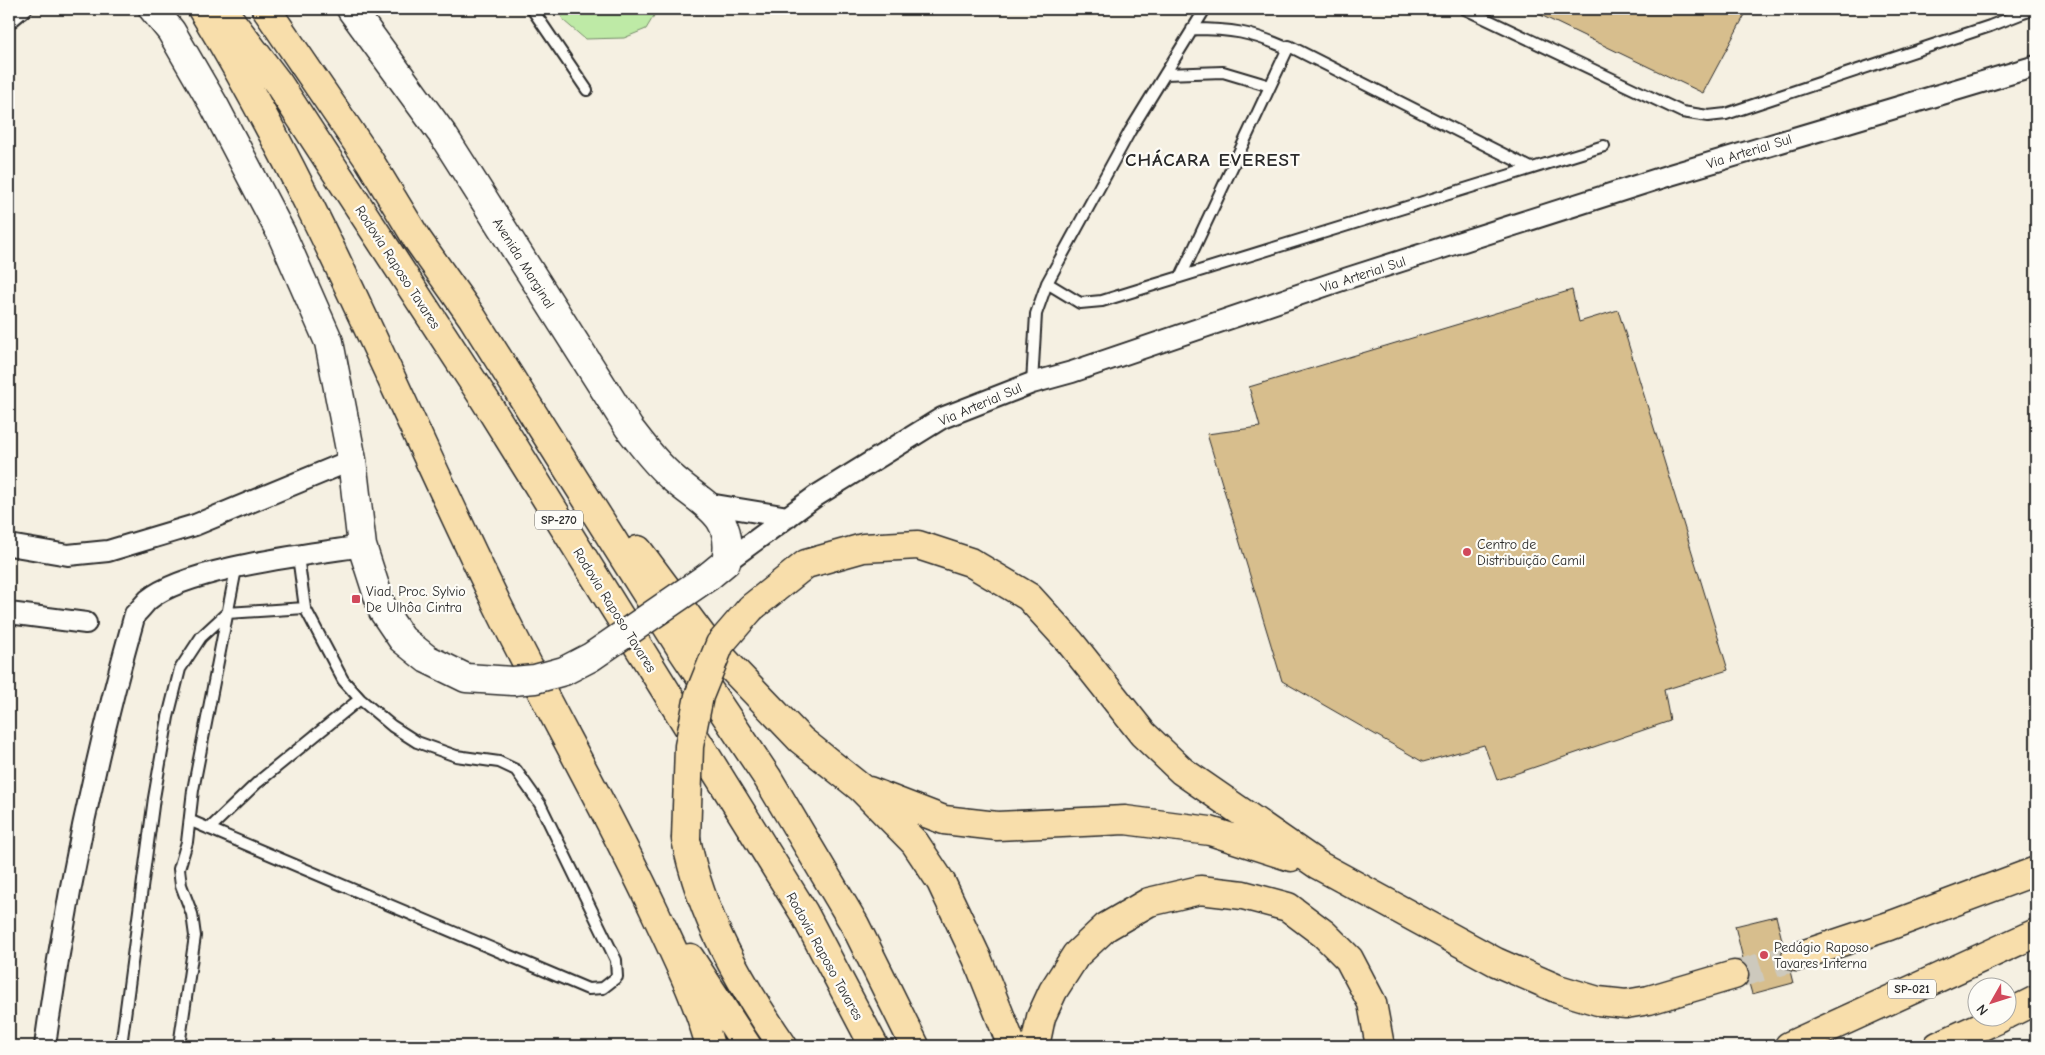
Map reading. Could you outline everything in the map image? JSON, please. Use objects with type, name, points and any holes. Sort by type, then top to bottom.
[{"type":"highway","points":[[202,9],[308,202],[501,614],[629,857],[671,946],[706,1030],[710,1046]]},
{"type":"highway","name":"Rodovia Raposo Tavares","points":[[222,9],[278,83],[486,400],[804,914],[874,1046]]},
{"type":"highway","name":"SP-270","points":[[266,9],[369,160],[417,238],[472,317],[682,650],[767,777],[855,925],[915,1046]]},
{"type":"highway","points":[[509,376],[702,636],[801,740],[861,788],[915,842],[941,882],[977,958],[1012,1046]]},
{"type":"highway","points":[[783,1046],[747,991],[718,939],[698,888],[686,839],[689,746],[699,696],[720,644],[751,608],[806,564],[863,548],[918,545],[970,562],[1029,597],[1070,642],[1143,734],[1182,771],[1318,865],[1496,962],[1558,989],[1598,1001],[1626,1004],[1649,1000],[1734,975]]},
{"type":"highway","points":[[861,788],[944,820],[997,826],[1125,820],[1210,831],[1318,865]]},
{"type":"highway","points":[[629,857],[711,992],[747,1046]]},
{"type":"highway","points":[[1796,957],[1889,926],[2036,871]]},
{"type":"highway","points":[[1034,1046],[1041,1018],[1053,991],[1076,955],[1106,927],[1149,902],[1200,890],[1243,895],[1288,908],[1324,934],[1349,959],[1372,1003],[1380,1046]]},
{"type":"highway","points":[[855,925],[915,1012],[935,1046]]},
{"type":"highway","name":"SP-021","points":[[1789,1046],[2036,933]]},
{"type":"highway","points":[[2018,1009],[2036,1000]]},
{"type":"highway","points":[[1938,1046],[1978,1028]]},
{"type":"highway","points":[[1979,1046],[1993,1028]]},
{"type":"main road","points":[[154,9],[171,31],[215,107],[281,233],[329,342],[352,460],[362,546],[383,611],[402,639],[427,659],[466,678],[513,682],[535,679],[564,671],[591,657],[718,569]]},
{"type":"main road","name":"Avenida Marginal","points":[[351,9],[443,135],[629,428],[652,458],[676,481],[709,504],[727,534],[730,544],[718,569]]},
{"type":"street","name":"Via Arterial Sul","points":[[718,569],[816,496],[942,418],[1032,383],[1072,372],[1348,278],[1670,174],[2036,66]]},
{"type":"street","points":[[9,545],[68,555],[108,551],[195,525],[352,460]]},
{"type":"street","name":"Avenida Marginal","points":[[709,504],[788,517]]},
{"type":"street","points":[[45,1046],[55,977],[85,810],[135,614],[149,600],[172,587],[236,568],[362,546]]},
{"type":"street","points":[[9,613],[86,623]]},
{"type":"lane","points":[[9,24],[27,9]]},
{"type":"lane","points":[[532,9],[587,90]]},
{"type":"lane","points":[[1032,383],[1036,314],[1039,300],[1047,282],[1130,131],[1205,9]]},
{"type":"lane","points":[[1465,9],[1682,112],[1708,116],[1726,114],[1990,26],[2019,11],[2035,9]]},
{"type":"lane","points":[[1192,29],[1226,29],[1256,34],[1287,48],[1293,46],[1531,168]]},
{"type":"lane","points":[[1181,276],[1287,48]]},
{"type":"lane","points":[[1165,74],[1223,72],[1270,86]]},
{"type":"lane","points":[[1047,282],[1080,303],[1092,303],[1604,146]]},
{"type":"lane","points":[[191,821],[588,989],[603,988],[617,977],[616,960],[540,804],[516,770],[499,762],[456,756],[417,742],[392,726],[360,699],[343,680],[305,608],[298,556]]},
{"type":"lane","points":[[179,1046],[195,936],[192,914],[181,885],[179,868],[191,821],[193,790],[236,568]]},
{"type":"lane","points":[[121,1046],[154,798],[168,716],[180,669],[201,636],[227,613],[305,608]]},
{"type":"lane","points":[[209,829],[258,782],[360,699]]},
{"type":"green space","points":[[557,9],[658,9],[646,29],[624,38],[585,39],[564,21]]},
{"type":"building","points":[[1528,9],[1748,9],[1703,93]]},
{"type":"building","name":"Centro de Distribuição Camil","points":[[1572,290],[1579,322],[1618,310],[1728,670],[1664,690],[1670,721],[1497,780],[1484,745],[1423,762],[1282,681],[1207,434],[1260,427],[1249,387]]},
{"type":"building","name":"Pedágio Raposo Tavares Interna","points":[[1776,916],[1784,948],[1781,954],[1781,961],[1790,971],[1793,983],[1752,994],[1748,980],[1749,971],[1744,963],[1735,926]]},
{"type":"tunnel","points":[[1734,975],[1796,957]]},
{"type":"place","name":"Centro de Distribuição Camil","points":[[1467,552]]},
{"type":"place","name":"Viad. Proc. Sylvio De Ulhôa Cintra","points":[[356,599]]},
{"type":"place","name":"Pedágio Raposo Tavares Interna","points":[[1764,955]]},
{"type":"district","name":"CHÁCARA EVEREST","points":[[1213,159]]}]
